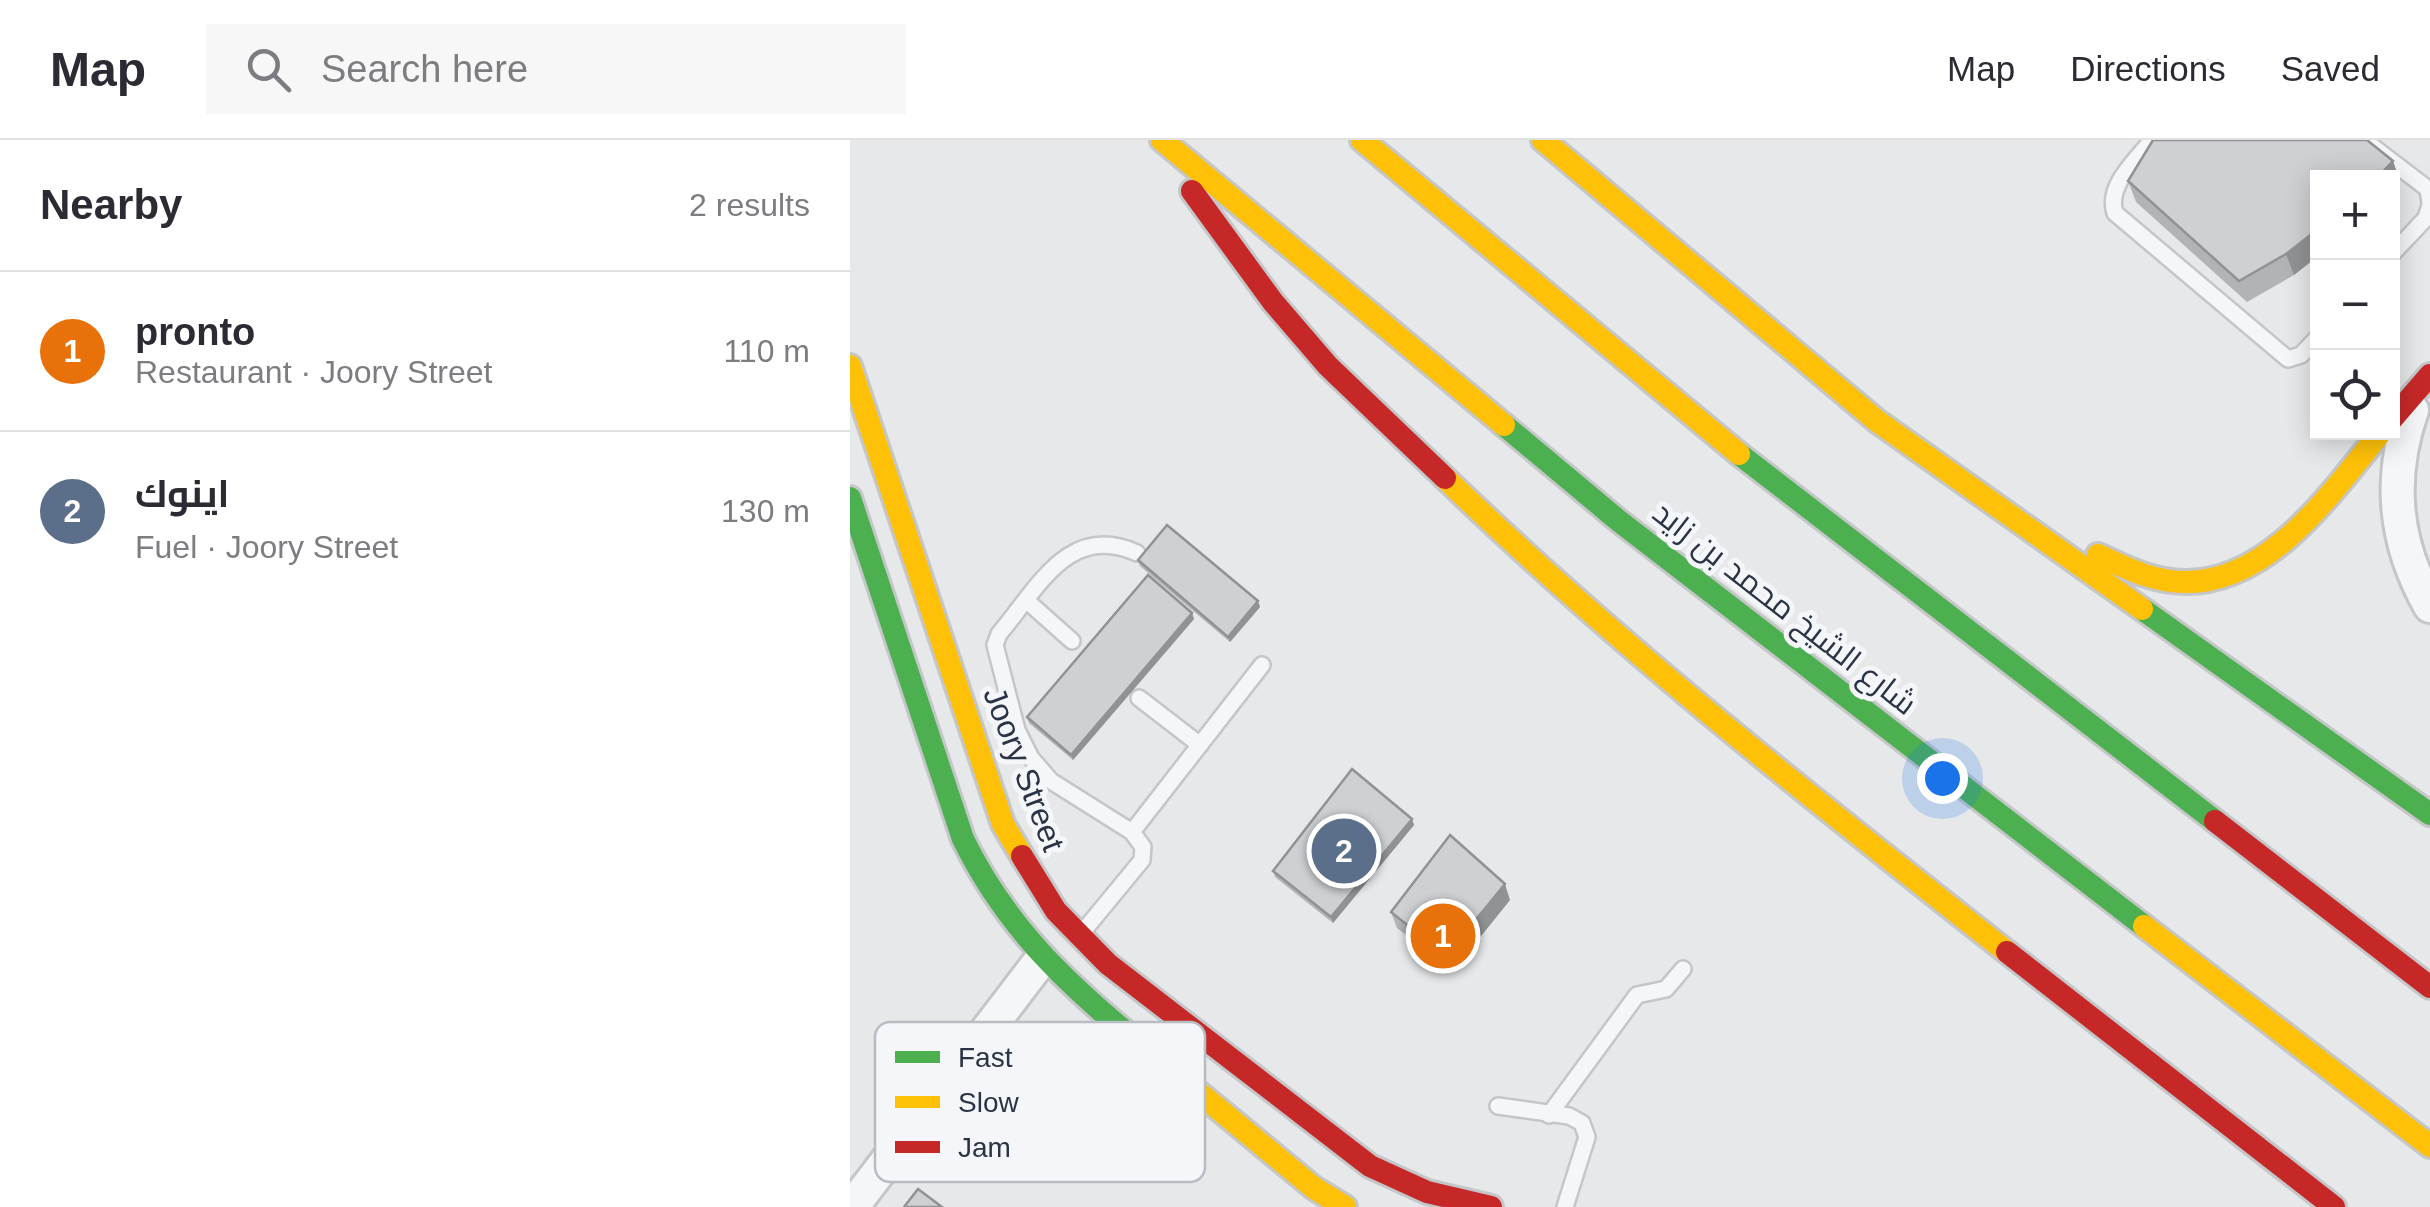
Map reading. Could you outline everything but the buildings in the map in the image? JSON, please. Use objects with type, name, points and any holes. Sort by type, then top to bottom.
[{"type":"main road","name":"شارع الشيخ محمد بن زايد","points":[[1159,140],[1619,520],[2430,1146]]},
{"type":"main road","points":[[1159,140],[1300,336],[1558,587],[1756,755],[2334,1207]]},
{"type":"main road","points":[[1362,140],[1693,419],[2430,988]]},
{"type":"main road","points":[[1543,140],[1877,422],[2430,814]]},
{"type":"main road","name":"Joory Street","points":[[850,366],[1003,824],[1035,884],[1078,936],[1185,1022]]},
{"type":"main road","points":[[2400,410],[2430,375]]},
{"type":"main road","points":[[1877,422],[2127,572],[2179,582],[2231,574],[2278,550],[2374,440]]},
{"type":"main road","points":[[850,498],[964,838],[996,903],[1042,960],[1111,1022]]},
{"type":"main road","name":"Joory Street","points":[[1205,1038],[1370,1166],[1427,1192],[1491,1207]]},
{"type":"main road","points":[[1205,1106],[1307,1197],[1344,1207]]},
{"type":"street","points":[[2430,375],[2402,440],[2396,475],[2403,546],[2430,606]]},
{"type":"street","points":[[994,1022],[1042,960]]},
{"type":"street","points":[[1307,1197],[1344,1149]]},
{"type":"street","points":[[852,1207],[875,1177]]},
{"type":"lane","points":[[2152,140],[2117,186],[2111,202],[2115,213],[2288,359],[2310,345]]},
{"type":"lane","points":[[2364,140],[2428,188],[2430,204],[2426,218],[2400,246]]},
{"type":"lane","points":[[1078,936],[1142,860],[1141,840],[1051,781],[1023,745],[994,652],[999,634],[1063,560],[1082,546],[1105,542],[1137,553]]},
{"type":"lane","points":[[1028,601],[1072,641]]},
{"type":"lane","points":[[1132,832],[1262,666]]},
{"type":"lane","points":[[1139,698],[1200,745]]},
{"type":"lane","points":[[1549,1115],[1637,995],[1666,989],[1683,969]]},
{"type":"lane","points":[[1498,1106],[1576,1118],[1586,1130],[1565,1207]]},
{"type":"traffic: fast","points":[[1504,425],[1619,521],[2144,926]]},
{"type":"traffic: fast","points":[[1739,454],[2215,821]]},
{"type":"traffic: fast","points":[[850,498],[963,839],[984,877],[1032,942],[1114,1022]]},
{"type":"traffic: fast","points":[[2142,609],[2430,814]]},
{"type":"traffic: slow","points":[[1162,140],[1504,425]]},
{"type":"traffic: slow","points":[[1362,140],[1739,454]]},
{"type":"traffic: slow","points":[[1543,140],[1877,421],[2142,609]]},
{"type":"traffic: slow","points":[[850,366],[1003,824],[1022,856]]},
{"type":"traffic: slow","points":[[2098,555],[2162,580],[2185,582],[2216,578],[2245,567],[2297,529],[2374,440]]},
{"type":"traffic: slow","points":[[1445,478],[1650,663],[2007,952]]},
{"type":"traffic: slow","points":[[2144,926],[2430,1146]]},
{"type":"traffic: slow","points":[[1205,1098],[1314,1188],[1345,1207]]},
{"type":"traffic: jam","points":[[1192,191],[1273,302],[1328,366],[1445,478]]},
{"type":"traffic: jam","points":[[2400,410],[2430,375]]},
{"type":"traffic: jam","points":[[2215,821],[2430,987]]},
{"type":"traffic: jam","points":[[1022,856],[1056,911],[1108,964],[1183,1022]]},
{"type":"traffic: jam","points":[[2007,952],[2334,1207]]},
{"type":"traffic: jam","points":[[1205,1039],[1370,1166],[1427,1192],[1491,1207]]},
{"type":"place","name":"اينوك","points":[[1344,851]]},
{"type":"place","name":"pronto","points":[[1443,936]]}]
